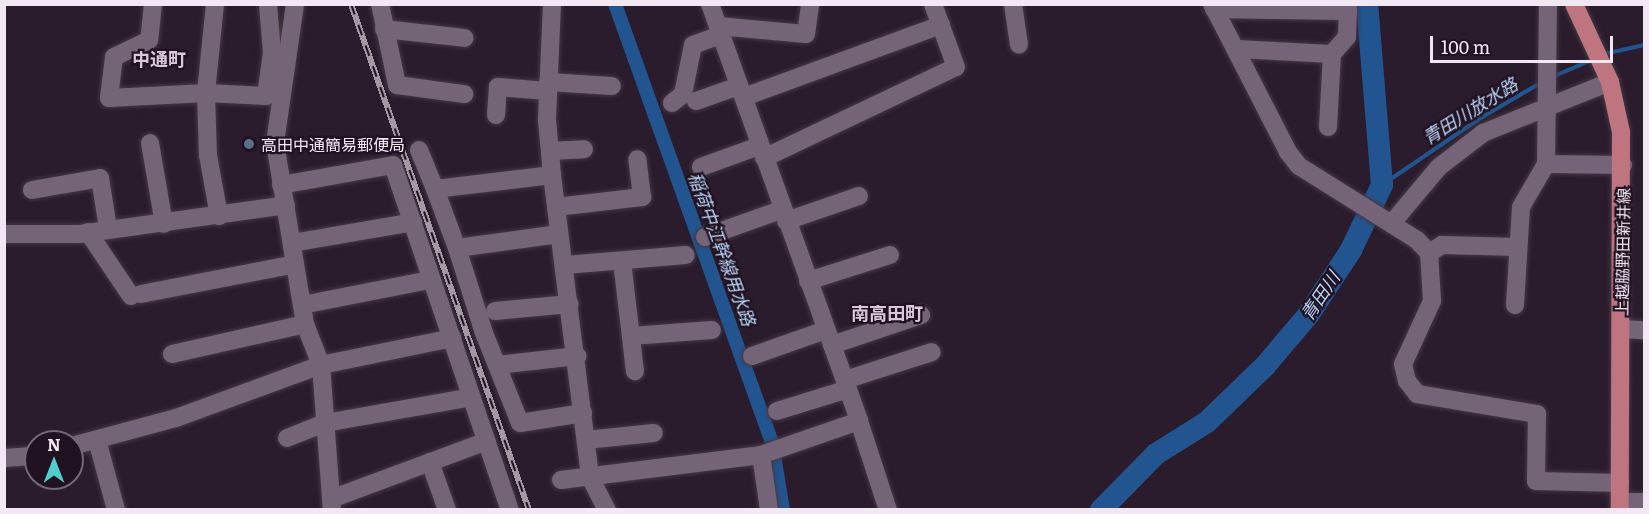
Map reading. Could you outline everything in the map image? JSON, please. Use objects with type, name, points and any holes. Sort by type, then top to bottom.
[{"type":"main road","name":"上越脇野田新井線","points":[[1577,9],[1608,77],[1618,112],[1623,165],[1620,506]]},
{"type":"street","points":[[153,4],[148,40],[114,57],[109,98],[206,93],[266,96],[272,53],[268,4]]},
{"type":"street","points":[[215,4],[206,93],[208,155],[219,216]]},
{"type":"street","points":[[295,4],[275,143],[305,324],[321,365],[331,504],[430,462],[487,441]]},
{"type":"street","points":[[380,4],[397,84],[464,94]]},
{"type":"street","points":[[552,4],[548,87],[552,175],[577,356],[590,477],[607,510]]},
{"type":"street","points":[[710,4],[761,152],[846,384],[888,510]]},
{"type":"street","points":[[672,103],[683,94],[693,45],[720,30],[806,34],[810,4]]},
{"type":"street","points":[[701,167],[761,152],[956,67],[933,4]]},
{"type":"street","points":[[1013,4],[1019,45]]},
{"type":"street","points":[[1515,305],[1521,207],[1546,164],[1548,4]]},
{"type":"street","points":[[1328,127],[1332,54],[1347,38],[1347,8],[1213,7],[1237,49],[1288,152],[1299,166],[1390,222],[1429,252],[1432,301],[1403,364],[1407,381],[1417,394],[1537,414],[1536,481],[1620,483]]},
{"type":"street","points":[[696,101],[742,92],[941,26]]},
{"type":"street","points":[[384,29],[465,38]]},
{"type":"street","points":[[1237,49],[1332,54]]},
{"type":"street","points":[[1390,222],[1439,167],[1483,133],[1608,77]]},
{"type":"street","points":[[496,115],[498,87],[612,86]]},
{"type":"street","points":[[150,143],[165,224]]},
{"type":"street","points":[[550,151],[584,149]]},
{"type":"street","points":[[419,150],[457,248],[496,365],[520,423],[583,413]]},
{"type":"street","points":[[556,207],[642,197],[637,159]]},
{"type":"street","points":[[1546,164],[1623,165]]},
{"type":"street","points":[[281,184],[393,165],[430,280],[510,510]]},
{"type":"street","points":[[435,189],[552,175]]},
{"type":"street","points":[[32,190],[100,178],[108,228]]},
{"type":"street","points":[[705,237],[859,196]]},
{"type":"street","points":[[4,234],[88,232],[108,228],[165,224],[286,205]]},
{"type":"street","points":[[292,243],[413,222]]},
{"type":"street","points":[[88,232],[136,295],[295,264]]},
{"type":"street","points":[[457,248],[560,234]]},
{"type":"street","points":[[1429,252],[1442,245],[1518,248]]},
{"type":"street","points":[[565,265],[686,255]]},
{"type":"street","points":[[808,281],[890,255]]},
{"type":"street","points":[[622,261],[635,371]]},
{"type":"street","points":[[302,305],[430,280]]},
{"type":"street","points":[[495,311],[570,304]]},
{"type":"street","points":[[752,356],[921,315]]},
{"type":"street","points":[[172,354],[305,324]]},
{"type":"street","points":[[1622,329],[1644,330]]},
{"type":"street","points":[[631,336],[712,330]]},
{"type":"street","points":[[84,443],[176,418],[321,365],[452,338]]},
{"type":"street","points":[[777,411],[933,352]]},
{"type":"street","points":[[496,365],[577,356]]},
{"type":"street","points":[[287,438],[325,423],[472,397]]},
{"type":"street","points":[[561,480],[761,455],[859,421]]},
{"type":"street","points":[[586,440],[654,433]]},
{"type":"street","points":[[97,440],[116,510]]},
{"type":"street","points":[[761,455],[769,510]]},
{"type":"street","points":[[4,458],[24,457]]},
{"type":"street","points":[[430,462],[447,510]]},
{"type":"street","points":[[1620,506],[1644,502]]},
{"type":"waterway","name":"稲荷中江幹線用水路","points":[[615,4],[772,443],[783,510]]},
{"type":"waterway","name":"青田川","points":[[1101,510],[1156,454],[1207,422],[1265,366],[1309,314],[1351,250],[1382,185],[1367,4]]},
{"type":"waterway","name":"青田川放水路","points":[[1604,54],[1644,45]]},
{"type":"waterway","name":"青田川放水路","points":[[1552,77],[1594,59]]},
{"type":"waterway","name":"青田川放水路","points":[[1382,185],[1479,119],[1542,82]]},
{"type":"railway","points":[[351,4],[529,510]]},
{"type":"place","name":"高田中通簡易郵便局","points":[[249,144]]},
{"type":"district","name":"中通町","points":[[159,59]]},
{"type":"district","name":"南高田町","points":[[887,313]]}]
